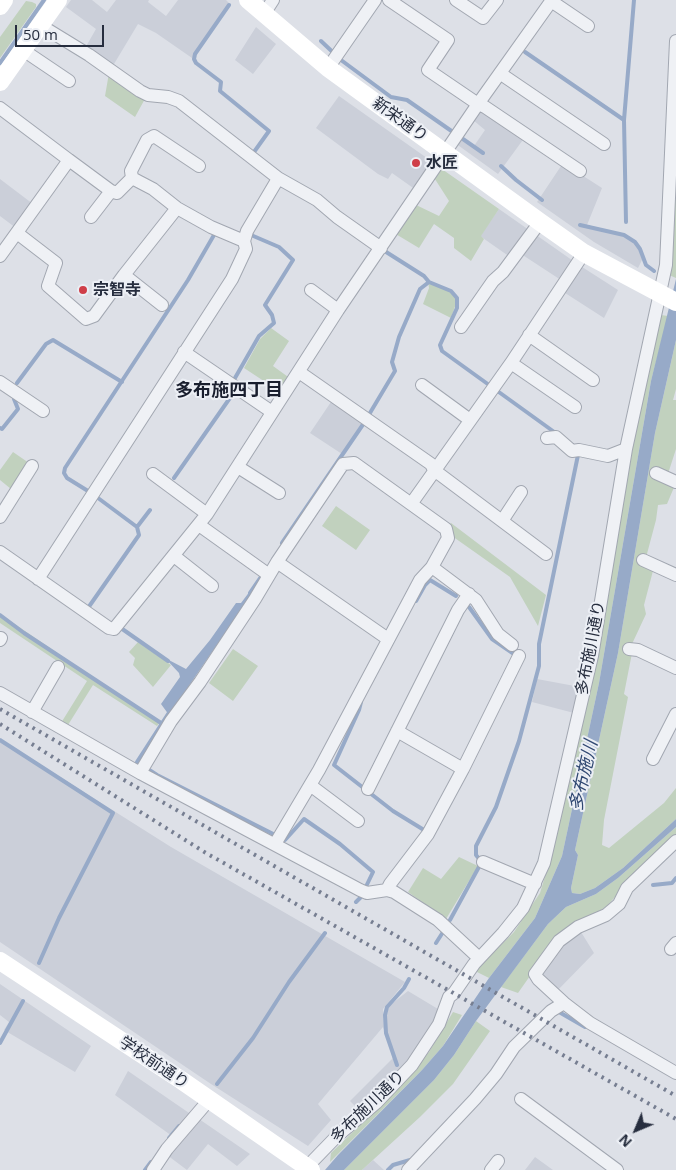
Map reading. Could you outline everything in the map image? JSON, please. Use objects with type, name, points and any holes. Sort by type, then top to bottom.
[{"type":"street","points":[[0,6],[4,0]]},
{"type":"street","points":[[0,82],[58,0]]},
{"type":"street","name":"新栄通り","points":[[248,0],[269,7],[444,153],[540,222],[584,253],[676,302]]},
{"type":"street","points":[[333,60],[375,0]]},
{"type":"street","points":[[390,0],[448,40],[428,70],[580,171]]},
{"type":"street","points":[[456,0],[483,18],[496,0]]},
{"type":"street","points":[[0,552],[40,575],[109,628],[117,626],[207,514],[338,310],[457,134],[552,0],[588,26]]},
{"type":"street","points":[[40,25],[89,55],[140,91],[148,95],[168,97],[179,101],[278,178],[317,200],[380,249]]},
{"type":"street","name":"多布施川通り","points":[[307,1169],[336,1137],[376,1103],[412,1065],[439,1024],[449,997],[523,908],[544,863],[550,844],[592,656],[626,449],[666,265],[676,41]]},
{"type":"street","points":[[23,50],[70,81]]},
{"type":"street","points":[[500,74],[604,144]]},
{"type":"street","points":[[0,108],[110,191],[117,193],[132,178]]},
{"type":"street","points":[[132,178],[131,171],[147,140],[154,136],[199,166]]},
{"type":"street","points":[[0,256],[69,160]]},
{"type":"street","points":[[132,178],[153,189],[177,208],[211,227],[244,241]]},
{"type":"street","points":[[40,575],[232,279],[246,249],[244,241],[247,231],[276,182]]},
{"type":"street","points":[[91,217],[110,191]]},
{"type":"street","points":[[16,233],[56,263],[48,286],[86,318],[94,316],[177,208]]},
{"type":"street","points":[[461,328],[493,281],[503,272],[540,222]]},
{"type":"street","points":[[411,504],[511,363],[584,253]]},
{"type":"street","points":[[124,275],[162,306]]},
{"type":"street","points":[[311,290],[338,310]]},
{"type":"street","points":[[529,335],[593,380]]},
{"type":"street","points":[[184,352],[272,412]]},
{"type":"street","points":[[511,363],[575,407]]},
{"type":"street","points":[[299,372],[431,464],[434,470],[546,554]]},
{"type":"street","points":[[0,382],[43,411]]},
{"type":"street","points":[[422,385],[470,420]]},
{"type":"street","points":[[547,438],[556,437],[572,452],[580,450],[608,456],[626,449]]},
{"type":"street","points":[[144,768],[171,721],[200,682],[255,599],[264,572],[276,562],[344,464],[354,463],[446,529],[448,538],[432,567],[420,580],[310,785],[278,839]]},
{"type":"street","points":[[0,517],[32,466]]},
{"type":"street","points":[[238,467],[278,493]]},
{"type":"street","points":[[656,473],[676,482]]},
{"type":"street","points":[[153,474],[207,514]]},
{"type":"street","points":[[502,521],[521,492]]},
{"type":"street","points":[[198,525],[264,572]]},
{"type":"street","points":[[174,556],[212,586]]},
{"type":"street","points":[[643,560],[676,575]]},
{"type":"street","points":[[276,562],[388,638]]},
{"type":"street","points":[[388,890],[390,884],[428,834],[463,769],[516,650],[498,634],[476,600],[432,567]]},
{"type":"street","points":[[368,789],[458,610],[469,594]]},
{"type":"street","points":[[629,649],[638,650],[676,668]]},
{"type":"street","points":[[32,712],[58,667]]},
{"type":"street","points":[[0,693],[32,712],[144,768],[278,839],[364,891],[388,890],[394,892],[438,920],[480,958]]},
{"type":"street","points":[[653,759],[676,714]]},
{"type":"street","points":[[397,731],[463,769]]},
{"type":"street","points":[[310,785],[358,822]]},
{"type":"street","points":[[676,841],[627,888],[619,904],[606,915],[578,927],[560,941],[536,974],[564,1003],[590,1023],[676,1073]]},
{"type":"street","points":[[483,862],[535,884]]},
{"type":"street","name":"学校前通り","points":[[0,961],[209,1100],[307,1169]]},
{"type":"street","points":[[408,1170],[475,1099],[496,1074],[514,1047],[551,1011],[564,1003]]},
{"type":"street","points":[[521,1099],[617,1170]]},
{"type":"street","points":[[153,1170],[167,1149],[209,1100]]},
{"type":"shaded area","points":[[71,0],[92,0],[107,12],[116,0],[149,0],[148,2],[166,16],[178,0],[226,0],[229,3],[192,58],[156,33],[138,24],[111,69],[84,50],[96,29],[66,7]]},
{"type":"shaded area","points":[[256,27],[276,44],[253,74],[235,60]]},
{"type":"shaded area","points":[[339,96],[434,163],[416,190],[392,173],[388,179],[378,174],[316,128]]},
{"type":"shaded area","points":[[480,109],[525,137],[498,174],[455,143],[459,136],[474,146],[485,130],[473,120]]},
{"type":"shaded area","points":[[563,163],[602,188],[587,225],[625,234],[636,241],[644,256],[638,268],[594,242],[537,202]]},
{"type":"shaded area","points":[[0,179],[33,204],[16,228],[0,216]]},
{"type":"shaded area","points":[[499,209],[618,290],[604,318],[562,291],[567,284],[515,250],[510,257],[480,236]]},
{"type":"shaded area","points":[[333,399],[364,421],[342,454],[310,433]]},
{"type":"shaded area","points":[[537,679],[580,687],[574,713],[532,702]]},
{"type":"shaded area","points":[[0,739],[171,847],[405,982],[383,1009],[384,1025],[389,1006],[408,991],[438,1009],[434,1024],[416,1054],[361,1112],[350,1101],[393,1058],[383,1027],[318,1104],[331,1120],[308,1146],[211,1084],[0,942]]},
{"type":"shaded area","points":[[581,932],[594,953],[556,992],[541,975],[563,944]]},
{"type":"shaded area","points":[[0,984],[91,1046],[75,1072],[4,1030],[9,1022],[0,1015]]},
{"type":"shaded area","points":[[128,1071],[192,1115],[172,1136],[115,1095]]},
{"type":"shaded area","points":[[199,1119],[250,1154],[237,1166],[208,1144],[187,1170],[167,1155]]},
{"type":"shaded area","points":[[535,1157],[553,1170],[525,1170]]},
{"type":"shaded area","points":[[373,1160],[384,1170],[362,1170]]},
{"type":"green space","points":[[26,1],[36,4],[36,7],[0,58],[0,37]]},
{"type":"green space","points":[[109,73],[146,97],[135,117],[105,96]]},
{"type":"green space","points":[[676,143],[676,278],[669,275]]},
{"type":"green space","points":[[439,167],[499,209],[481,236],[484,239],[471,261],[454,248],[454,238],[434,224],[419,248],[394,233],[414,204],[439,216],[449,201],[433,176]]},
{"type":"green space","points":[[428,281],[453,291],[458,298],[451,318],[423,304],[429,288]]},
{"type":"green space","points":[[661,315],[668,316],[651,381],[599,683],[562,856],[535,918],[489,978],[475,971],[514,932],[540,893],[554,847],[597,661],[644,381]]},
{"type":"green space","points":[[271,328],[289,341],[273,366],[291,379],[282,393],[244,368],[260,339]]},
{"type":"green space","points":[[676,340],[676,389],[673,400],[676,400],[676,449],[666,480],[675,485],[667,504],[658,505],[644,565],[654,567],[644,605],[646,614],[632,644],[624,694],[628,697],[604,820],[602,845],[609,848],[664,803],[676,788],[676,819],[623,868],[595,888],[580,894],[572,893],[571,888],[578,855],[575,850],[618,653],[655,433]]},
{"type":"green space","points":[[13,452],[29,463],[11,489],[0,480],[0,470]]},
{"type":"green space","points":[[336,506],[370,530],[356,550],[322,526]]},
{"type":"green space","points":[[451,523],[546,595],[538,626],[510,577],[452,536],[448,526]]},
{"type":"green space","points":[[0,614],[161,721],[157,726],[93,685],[68,725],[61,723],[87,681],[0,623]]},
{"type":"green space","points":[[138,642],[171,665],[153,687],[133,665],[135,658],[129,652]]},
{"type":"green space","points":[[233,649],[258,666],[233,701],[209,683]]},
{"type":"green space","points":[[676,827],[676,837],[630,880],[607,906],[556,939],[518,993],[501,987],[548,924],[566,907],[596,894],[618,878]]},
{"type":"green space","points":[[459,857],[478,866],[446,919],[408,892],[423,868],[441,879]]},
{"type":"green space","points":[[453,1012],[462,1015],[443,1046],[422,1070],[330,1162],[331,1153],[382,1104],[429,1052]]},
{"type":"green space","points":[[476,1021],[490,1031],[453,1084],[362,1170],[344,1170],[434,1080],[454,1055]]},
{"type":"water","name":"多布施川","points":[[676,279],[676,340],[655,433],[618,653],[575,850],[578,855],[571,888],[572,893],[580,894],[595,888],[623,868],[676,819],[676,827],[618,878],[596,894],[566,907],[548,924],[434,1080],[344,1170],[325,1170],[443,1046],[489,978],[535,918],[562,856],[599,683],[651,381]]},
{"type":"water","points":[[250,591],[253,592],[169,715],[161,704],[180,677],[179,673],[165,658],[186,669],[210,640],[236,603],[241,603]]},
{"type":"waterway","points":[[0,63],[44,0]]},
{"type":"waterway","points":[[626,222],[624,120],[634,0]]},
{"type":"waterway","points":[[229,5],[195,54],[194,59],[196,63],[221,82],[220,91],[269,131],[254,152]]},
{"type":"waterway","points":[[321,41],[341,60],[391,97],[407,100],[483,153]]},
{"type":"waterway","points":[[525,52],[624,120]]},
{"type":"waterway","points":[[501,166],[542,200]]},
{"type":"waterway","points":[[580,225],[624,235],[635,242],[646,265],[654,271]]},
{"type":"waterway","points":[[235,378],[259,336],[274,323],[272,315],[265,305],[293,260],[279,247],[251,235],[252,231]]},
{"type":"waterway","points":[[88,491],[67,478],[64,473],[65,468],[188,280],[214,235]]},
{"type":"waterway","points":[[383,250],[424,276],[429,282],[451,291],[457,298],[457,308],[440,345],[442,351],[557,434]]},
{"type":"waterway","points":[[282,543],[364,423],[395,371],[392,362],[399,337],[420,289],[429,282]]},
{"type":"waterway","points":[[17,383],[46,344],[53,340],[122,382]]},
{"type":"waterway","points":[[174,478],[232,395]]},
{"type":"waterway","points":[[0,428],[2,429],[18,409],[14,399]]},
{"type":"waterway","points":[[450,920],[480,865],[480,860],[476,855],[476,846],[496,807],[519,741],[539,666],[539,644],[578,455],[577,452]]},
{"type":"waterway","points":[[98,498],[137,527]]},
{"type":"waterway","points":[[88,608],[139,535],[137,527],[150,510]]},
{"type":"waterway","points":[[250,593],[263,574]]},
{"type":"waterway","points":[[416,601],[430,580],[456,596]]},
{"type":"waterway","points":[[469,607],[492,639],[514,654]]},
{"type":"waterway","points":[[0,615],[24,633],[161,723]]},
{"type":"waterway","points":[[118,626],[168,661]]},
{"type":"waterway","points":[[361,702],[334,765],[393,811],[424,830]]},
{"type":"waterway","points":[[170,711],[137,762],[157,775],[285,840],[304,819],[340,844],[373,872],[361,897],[356,902]]},
{"type":"waterway","points":[[0,740],[113,813],[59,918],[39,963]]},
{"type":"waterway","points":[[653,885],[672,883],[676,878]]},
{"type":"waterway","points":[[436,943],[443,932]]},
{"type":"waterway","points":[[217,1084],[253,1038],[289,982],[325,933]]},
{"type":"waterway","points":[[397,1065],[386,1033],[385,1015],[387,1007],[404,988],[409,979]]},
{"type":"waterway","points":[[0,1043],[23,1001]]},
{"type":"waterway","points":[[559,1012],[585,1027]]},
{"type":"waterway","points":[[169,1138],[179,1126]]},
{"type":"waterway","points":[[388,1170],[393,1165],[410,1160]]},
{"type":"waterway","points":[[145,1170],[151,1162]]},
{"type":"railway","points":[[0,709],[676,1096]]},
{"type":"railway","points":[[0,724],[206,853],[676,1119]]},
{"type":"place","name":"水匠","points":[[416,163]]},
{"type":"place","name":"宗智寺","points":[[83,290]]},
{"type":"district","name":"多布施四丁目","points":[[229,391]]}]
